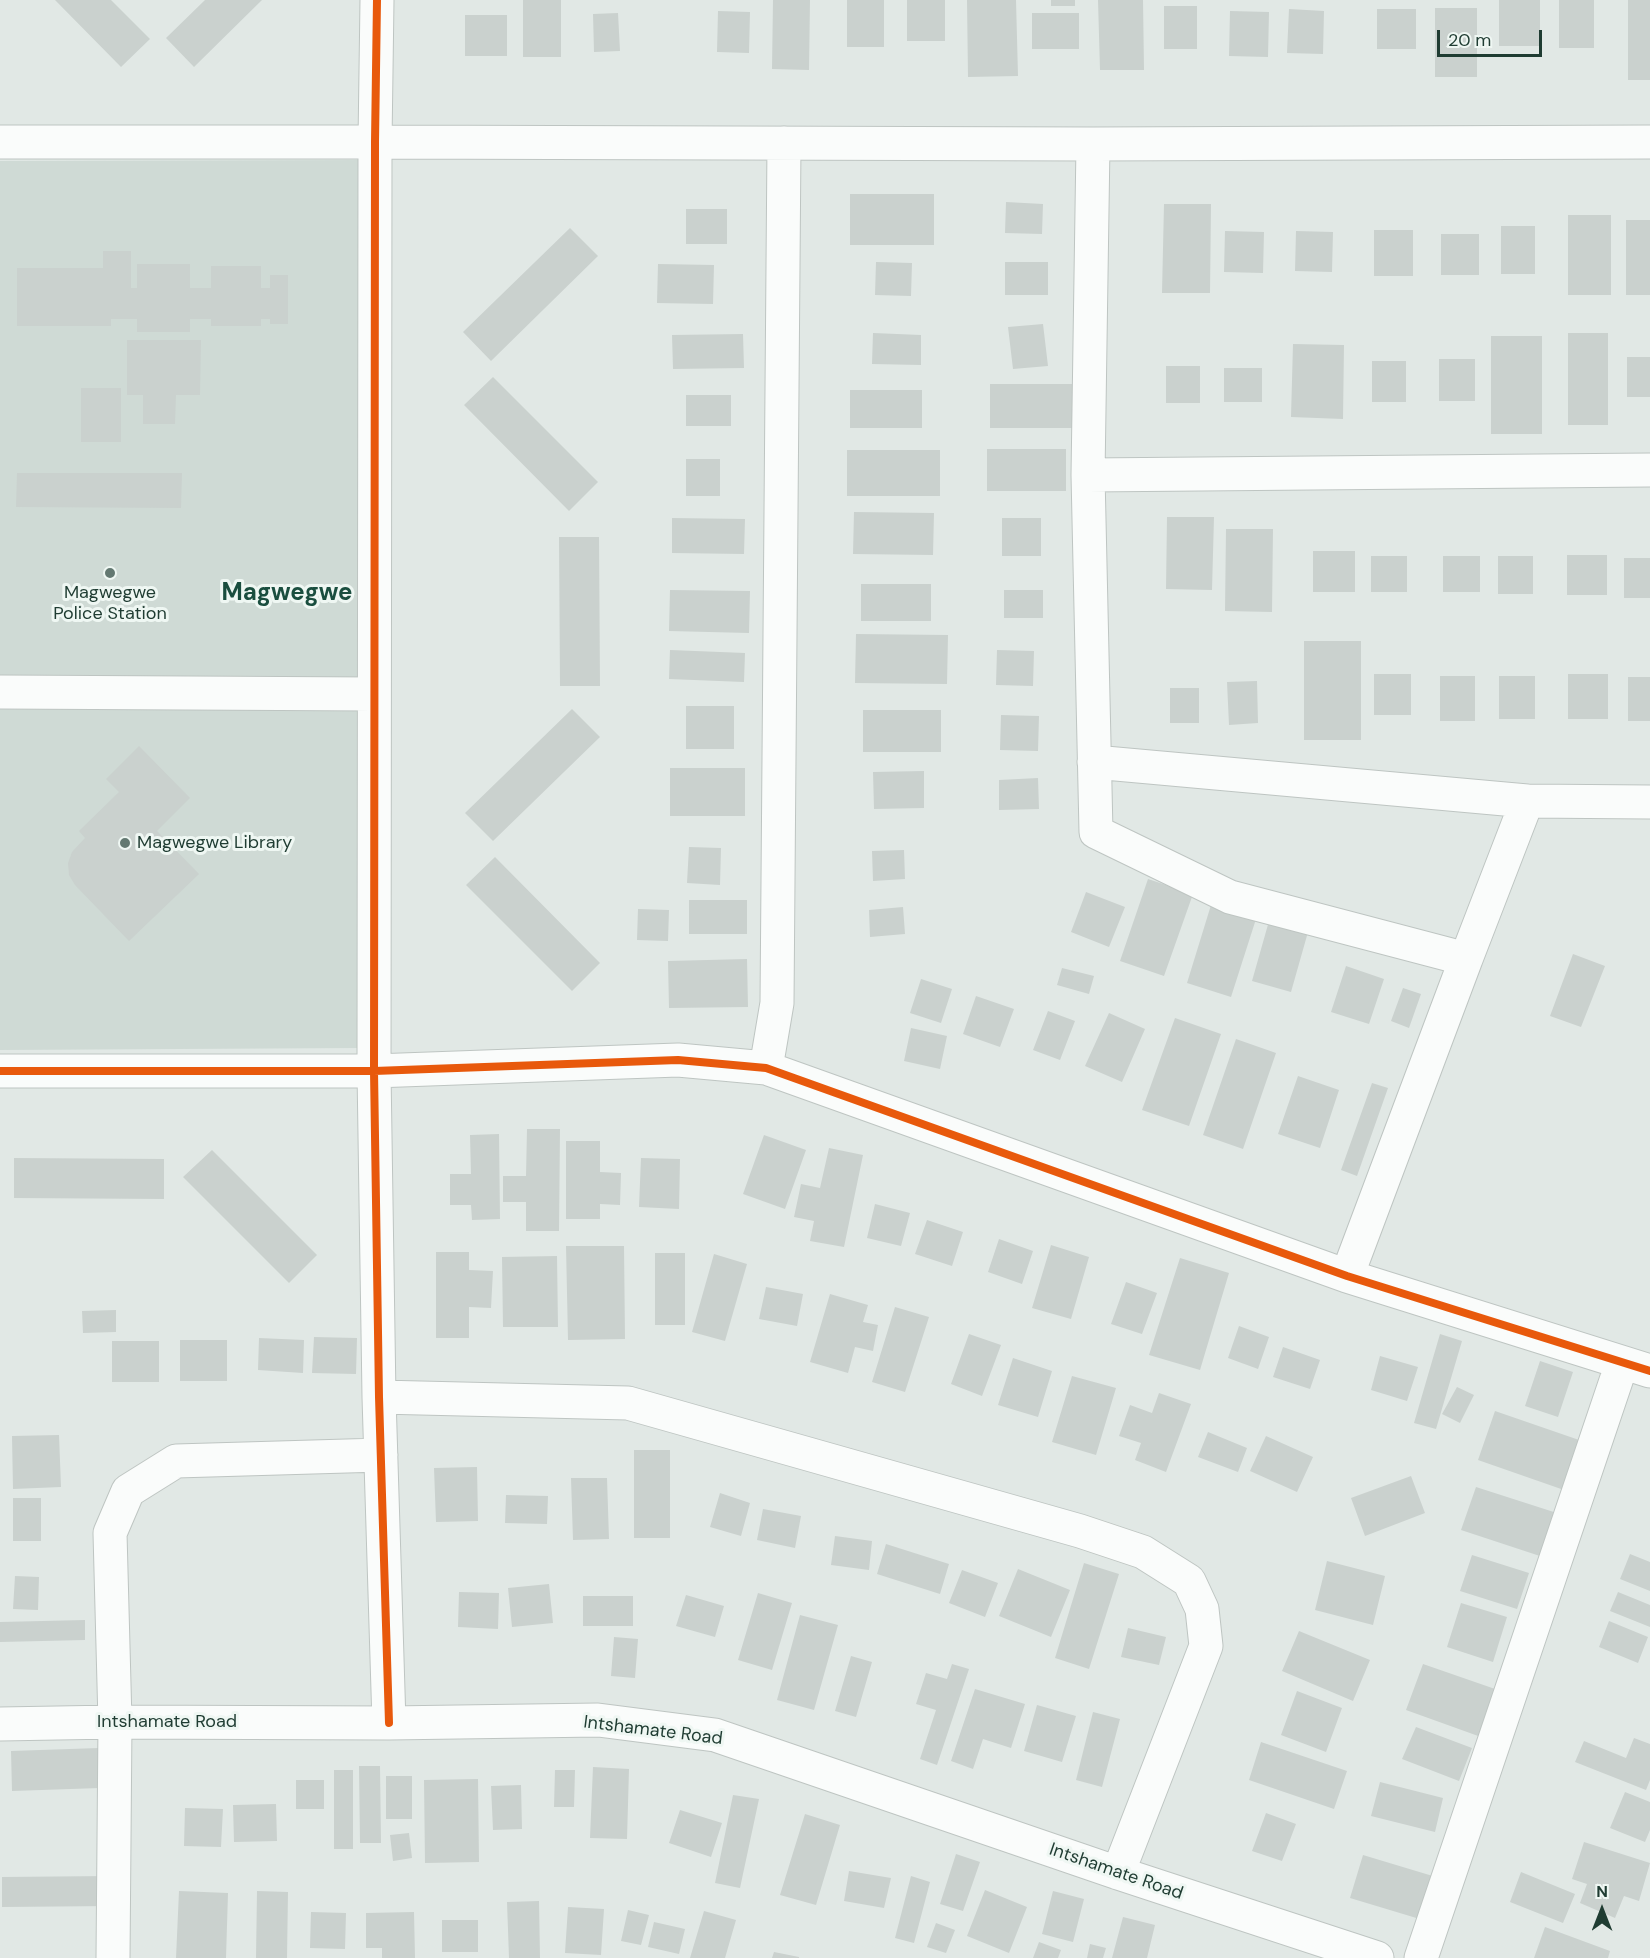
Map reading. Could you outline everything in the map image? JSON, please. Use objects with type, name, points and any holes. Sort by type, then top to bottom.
[{"type":"street","points":[[377,0],[374,1071],[379,1397],[388,1723]]},
{"type":"street","points":[[0,142],[1093,144],[1650,142]]},
{"type":"street","points":[[766,1068],[777,1004],[784,143]]},
{"type":"street","points":[[1093,144],[1088,475],[1096,832],[1230,897],[1466,959]]},
{"type":"street","points":[[1088,475],[1650,470]]},
{"type":"street","points":[[0,692],[374,694]]},
{"type":"street","points":[[1094,762],[1527,801],[1650,802]]},
{"type":"street","points":[[1347,1276],[1527,801]]},
{"type":"street","points":[[0,1071],[374,1071],[678,1060],[766,1068],[1347,1276],[1636,1367],[1421,1958]]},
{"type":"street","points":[[379,1397],[628,1403],[1080,1531],[1143,1552],[1189,1581],[1202,1609],[1206,1646],[1118,1873]]},
{"type":"street","points":[[113,1958],[115,1722],[110,1533],[129,1491],[176,1461],[381,1455]]},
{"type":"street","name":"Intshamate Road","points":[[0,1724],[598,1720],[715,1735],[1118,1873],[1377,1958]]},
{"type":"shaded area","points":[[363,160],[358,1048],[0,1050],[0,161]]},
{"type":"building","points":[[55,0],[111,0],[150,39],[121,67]]},
{"type":"building","points":[[205,0],[262,0],[194,67],[166,38]]},
{"type":"building","points":[[523,0],[561,0],[561,57],[523,57]]},
{"type":"building","points":[[773,0],[810,0],[809,70],[772,69]]},
{"type":"building","points":[[847,0],[884,0],[884,47],[847,47]]},
{"type":"building","points":[[907,0],[945,0],[945,41],[907,41]]},
{"type":"building","points":[[967,0],[1016,0],[1018,76],[968,77]]},
{"type":"building","points":[[1051,0],[1075,0],[1075,6],[1051,6]]},
{"type":"building","points":[[1098,0],[1143,0],[1144,70],[1100,70]]},
{"type":"building","points":[[1499,0],[1540,0],[1540,46],[1499,46]]},
{"type":"building","points":[[1559,0],[1594,0],[1594,48],[1559,48]]},
{"type":"building","points":[[1628,0],[1650,0],[1650,80],[1628,80]]},
{"type":"building","points":[[1164,6],[1197,6],[1197,49],[1164,49]]},
{"type":"building","points":[[1435,8],[1477,8],[1477,77],[1435,77]]},
{"type":"building","points":[[1289,9],[1324,11],[1323,54],[1287,53]]},
{"type":"building","points":[[1377,9],[1416,9],[1416,49],[1377,49]]},
{"type":"building","points":[[718,11],[750,12],[749,53],[717,52]]},
{"type":"building","points":[[1230,11],[1269,12],[1268,57],[1229,56]]},
{"type":"building","points":[[618,13],[620,51],[594,52],[593,14]]},
{"type":"building","points":[[1032,13],[1079,13],[1079,49],[1032,49]]},
{"type":"building","points":[[465,15],[507,15],[507,56],[465,56]]},
{"type":"building","points":[[850,194],[934,194],[934,245],[850,245]]},
{"type":"building","points":[[1006,202],[1043,204],[1042,234],[1005,233]]},
{"type":"building","points":[[1164,204],[1211,204],[1210,293],[1162,293]]},
{"type":"building","points":[[686,209],[727,209],[727,244],[686,244]]},
{"type":"building","points":[[1568,215],[1611,215],[1611,295],[1568,295]]},
{"type":"building","points":[[1626,220],[1650,220],[1650,295],[1626,295]]},
{"type":"building","points":[[1501,226],[1535,226],[1535,274],[1501,274]]},
{"type":"building","points":[[570,228],[598,256],[491,361],[463,332]]},
{"type":"building","points":[[1374,230],[1413,230],[1413,276],[1374,276]]},
{"type":"building","points":[[1225,231],[1264,232],[1263,273],[1224,272]]},
{"type":"building","points":[[1296,231],[1333,232],[1332,272],[1295,271]]},
{"type":"building","points":[[1441,234],[1479,234],[1479,275],[1441,275]]},
{"type":"building","points":[[103,251],[131,251],[131,288],[137,288],[137,264],[190,264],[190,288],[211,288],[211,266],[261,266],[261,288],[270,288],[270,275],[288,275],[288,324],[270,324],[270,319],[261,319],[261,326],[211,326],[211,319],[190,319],[190,332],[137,332],[137,319],[111,319],[111,326],[17,326],[17,268],[103,268]]},
{"type":"building","points":[[876,262],[912,263],[911,296],[875,295]]},
{"type":"building","points":[[1005,262],[1048,262],[1048,295],[1005,295]]},
{"type":"building","points":[[658,264],[714,265],[713,304],[657,303]]},
{"type":"building","points":[[1043,324],[1048,366],[1013,369],[1008,327]]},
{"type":"building","points":[[873,333],[921,335],[921,365],[872,364]]},
{"type":"building","points":[[1568,333],[1608,333],[1608,425],[1568,425]]},
{"type":"building","points":[[743,334],[744,368],[673,369],[672,335]]},
{"type":"building","points":[[1491,336],[1542,336],[1542,434],[1491,434]]},
{"type":"building","points":[[127,340],[201,340],[200,395],[176,395],[175,424],[143,424],[143,395],[127,395]]},
{"type":"building","points":[[1293,344],[1344,345],[1343,419],[1291,417]]},
{"type":"building","points":[[1627,357],[1650,357],[1650,397],[1627,397]]},
{"type":"building","points":[[1439,359],[1475,359],[1475,401],[1439,401]]},
{"type":"building","points":[[1372,361],[1406,361],[1406,402],[1372,402]]},
{"type":"building","points":[[1166,366],[1200,366],[1200,403],[1166,403]]},
{"type":"building","points":[[1224,368],[1262,368],[1262,402],[1224,402]]},
{"type":"building","points":[[493,377],[598,482],[569,511],[464,405]]},
{"type":"building","points":[[990,384],[1072,384],[1072,428],[990,428]]},
{"type":"building","points":[[81,388],[121,388],[121,442],[81,442]]},
{"type":"building","points":[[850,390],[922,390],[922,428],[850,428]]},
{"type":"building","points":[[686,395],[731,395],[731,426],[686,426]]},
{"type":"building","points":[[987,449],[1066,449],[1066,491],[987,491]]},
{"type":"building","points":[[847,450],[940,450],[940,496],[847,496]]},
{"type":"building","points":[[686,459],[720,459],[720,496],[686,496]]},
{"type":"building","points":[[17,473],[182,473],[181,508],[16,507]]},
{"type":"building","points":[[854,512],[934,513],[933,555],[853,554]]},
{"type":"building","points":[[1167,517],[1214,517],[1212,590],[1166,589]]},
{"type":"building","points":[[672,518],[745,519],[744,554],[672,553]]},
{"type":"building","points":[[1002,518],[1041,518],[1041,556],[1002,556]]},
{"type":"building","points":[[1226,529],[1273,529],[1272,612],[1225,611]]},
{"type":"building","points":[[559,537],[599,537],[600,686],[560,686]]},
{"type":"building","points":[[1313,551],[1355,551],[1355,592],[1313,592]]},
{"type":"building","points":[[1567,555],[1607,555],[1607,595],[1567,595]]},
{"type":"building","points":[[1371,556],[1407,556],[1407,592],[1371,592]]},
{"type":"building","points":[[1443,556],[1480,556],[1480,592],[1443,592]]},
{"type":"building","points":[[1498,556],[1533,556],[1533,594],[1498,594]]},
{"type":"building","points":[[1624,558],[1650,558],[1650,598],[1624,598]]},
{"type":"building","points":[[861,584],[931,584],[931,621],[861,621]]},
{"type":"building","points":[[670,590],[750,591],[749,633],[669,631]]},
{"type":"building","points":[[1004,590],[1043,590],[1043,618],[1004,618]]},
{"type":"building","points":[[856,634],[948,635],[947,684],[855,683]]},
{"type":"building","points":[[1304,641],[1361,641],[1361,740],[1304,740]]},
{"type":"building","points":[[670,650],[745,653],[744,682],[669,679]]},
{"type":"building","points":[[997,650],[1034,651],[1033,686],[996,685]]},
{"type":"building","points":[[1374,674],[1411,674],[1411,715],[1374,715]]},
{"type":"building","points":[[1568,674],[1608,674],[1608,719],[1568,719]]},
{"type":"building","points":[[1440,676],[1475,676],[1475,721],[1440,721]]},
{"type":"building","points":[[1499,676],[1535,676],[1535,719],[1499,719]]},
{"type":"building","points":[[1628,677],[1650,677],[1650,721],[1628,721]]},
{"type":"building","points":[[1257,681],[1258,723],[1229,725],[1227,682]]},
{"type":"building","points":[[1170,688],[1199,688],[1199,723],[1170,723]]},
{"type":"building","points":[[686,706],[734,706],[734,749],[686,749]]},
{"type":"building","points":[[572,709],[600,737],[493,841],[465,813]]},
{"type":"building","points":[[863,710],[941,710],[941,752],[863,752]]},
{"type":"building","points":[[1001,715],[1039,716],[1038,751],[1000,750]]},
{"type":"building","name":"Magwegwe Library","points":[[139,746],[190,798],[157,831],[199,874],[129,941],[75,885],[69,875],[68,863],[72,852],[85,838],[79,831],[119,792],[106,779]]},
{"type":"building","points":[[670,768],[745,768],[745,816],[670,816]]},
{"type":"building","points":[[924,771],[924,808],[874,809],[873,772]]},
{"type":"building","points":[[1038,778],[1039,809],[999,810],[999,780]]},
{"type":"building","points":[[689,847],[721,848],[720,885],[687,883]]},
{"type":"building","points":[[904,850],[905,879],[873,881],[872,851]]},
{"type":"building","points":[[495,857],[600,963],[572,991],[466,885]]},
{"type":"building","points":[[1148,879],[1193,894],[1164,976],[1120,961]]},
{"type":"building","points":[[1086,892],[1125,907],[1109,947],[1071,932]]},
{"type":"building","points":[[689,900],[747,900],[747,934],[689,934]]},
{"type":"building","points":[[1211,905],[1256,919],[1231,997],[1187,983]]},
{"type":"building","points":[[903,907],[905,934],[870,937],[869,910]]},
{"type":"building","points":[[638,909],[669,910],[668,941],[637,940]]},
{"type":"building","points":[[1269,921],[1308,932],[1291,992],[1252,981]]},
{"type":"building","points":[[1573,954],[1605,966],[1581,1027],[1550,1016]]},
{"type":"building","points":[[747,959],[748,1007],[669,1008],[668,961]]},
{"type":"building","points":[[1346,966],[1384,979],[1369,1024],[1331,1012]]},
{"type":"building","points":[[1062,968],[1094,976],[1089,994],[1057,985]]},
{"type":"building","points":[[921,979],[952,989],[941,1023],[910,1013]]},
{"type":"building","points":[[1403,988],[1421,994],[1409,1028],[1391,1021]]},
{"type":"building","points":[[976,996],[1014,1009],[1000,1047],[963,1034]]},
{"type":"building","points":[[1048,1011],[1075,1021],[1060,1060],[1033,1050]]},
{"type":"building","points":[[1109,1013],[1145,1029],[1122,1082],[1085,1066]]},
{"type":"building","points":[[1175,1018],[1221,1034],[1189,1126],[1142,1110]]},
{"type":"building","points":[[911,1028],[947,1036],[940,1069],[904,1061]]},
{"type":"building","points":[[1236,1039],[1276,1053],[1243,1149],[1203,1135]]},
{"type":"building","points":[[1298,1076],[1339,1090],[1320,1148],[1278,1134]]},
{"type":"building","points":[[1372,1083],[1388,1088],[1357,1176],[1341,1170]]},
{"type":"building","points":[[527,1129],[560,1129],[559,1231],[526,1231],[526,1202],[503,1202],[503,1176],[526,1176]]},
{"type":"building","points":[[499,1134],[500,1219],[472,1220],[471,1205],[450,1205],[450,1174],[471,1174],[470,1135]]},
{"type":"building","points":[[764,1135],[806,1150],[785,1209],[743,1194]]},
{"type":"building","points":[[566,1141],[600,1141],[600,1172],[621,1173],[620,1205],[600,1204],[600,1219],[566,1219]]},
{"type":"building","points":[[829,1148],[863,1155],[844,1247],[810,1241],[814,1221],[794,1217],[801,1184],[820,1188]]},
{"type":"building","points":[[212,1150],[317,1255],[289,1283],[183,1177]]},
{"type":"building","points":[[14,1158],[164,1159],[164,1199],[14,1198]]},
{"type":"building","points":[[641,1158],[680,1159],[679,1209],[639,1207]]},
{"type":"building","points":[[875,1204],[910,1213],[901,1246],[867,1238]]},
{"type":"building","points":[[927,1220],[963,1232],[952,1266],[915,1254]]},
{"type":"building","points":[[999,1239],[1033,1251],[1022,1284],[988,1272]]},
{"type":"building","points":[[1051,1245],[1089,1257],[1071,1319],[1032,1308]]},
{"type":"building","points":[[566,1246],[624,1246],[625,1339],[568,1340]]},
{"type":"building","points":[[436,1252],[469,1252],[469,1270],[493,1271],[491,1308],[469,1307],[469,1338],[436,1338]]},
{"type":"building","points":[[655,1253],[685,1253],[685,1325],[655,1325]]},
{"type":"building","points":[[714,1254],[747,1264],[725,1341],[692,1332]]},
{"type":"building","points":[[557,1256],[558,1327],[503,1327],[502,1257]]},
{"type":"building","points":[[1180,1258],[1229,1273],[1200,1370],[1149,1355]]},
{"type":"building","points":[[1126,1282],[1157,1293],[1142,1334],[1111,1324]]},
{"type":"building","points":[[766,1287],[803,1294],[797,1326],[759,1319]]},
{"type":"building","points":[[830,1294],[868,1305],[863,1322],[878,1325],[873,1351],[855,1347],[848,1373],[810,1362]]},
{"type":"building","points":[[895,1307],[929,1317],[905,1392],[872,1382]]},
{"type":"building","points":[[116,1310],[116,1332],[83,1333],[82,1311]]},
{"type":"building","points":[[1239,1326],[1269,1337],[1258,1369],[1228,1358]]},
{"type":"building","points":[[969,1334],[1001,1345],[982,1396],[951,1384]]},
{"type":"building","points":[[1440,1334],[1462,1341],[1436,1429],[1414,1423]]},
{"type":"building","points":[[314,1337],[357,1338],[356,1374],[312,1373]]},
{"type":"building","points":[[259,1338],[304,1340],[303,1373],[258,1370]]},
{"type":"building","points":[[180,1340],[227,1340],[227,1381],[180,1381]]},
{"type":"building","points":[[112,1341],[159,1341],[159,1382],[112,1382]]},
{"type":"building","points":[[1283,1347],[1320,1360],[1310,1389],[1273,1377]]},
{"type":"building","points":[[1380,1356],[1418,1367],[1407,1401],[1371,1390]]},
{"type":"building","points":[[1013,1358],[1052,1371],[1038,1417],[998,1405]]},
{"type":"building","points":[[1540,1361],[1573,1372],[1558,1417],[1525,1406]]},
{"type":"building","points":[[1072,1376],[1116,1388],[1096,1455],[1052,1442]]},
{"type":"building","points":[[1457,1387],[1474,1395],[1460,1423],[1442,1414]]},
{"type":"building","points":[[1159,1393],[1191,1404],[1166,1472],[1135,1460],[1141,1443],[1119,1436],[1130,1405],[1152,1413]]},
{"type":"building","points":[[1495,1411],[1582,1441],[1564,1490],[1478,1460]]},
{"type":"building","points":[[1208,1432],[1247,1448],[1238,1472],[1198,1457]]},
{"type":"building","points":[[59,1435],[61,1487],[13,1489],[12,1436]]},
{"type":"building","points":[[1266,1436],[1313,1457],[1297,1492],[1250,1471]]},
{"type":"building","points":[[634,1450],[670,1450],[670,1538],[634,1538]]},
{"type":"building","points":[[477,1467],[478,1521],[436,1522],[434,1468]]},
{"type":"building","points":[[1411,1476],[1425,1513],[1365,1536],[1351,1498]]},
{"type":"building","points":[[571,1478],[607,1478],[609,1539],[573,1540]]},
{"type":"building","points":[[1476,1487],[1560,1514],[1546,1558],[1461,1530]]},
{"type":"building","points":[[720,1493],[750,1503],[741,1536],[710,1527]]},
{"type":"building","points":[[506,1495],[548,1496],[547,1524],[505,1523]]},
{"type":"building","points":[[13,1498],[41,1498],[41,1541],[13,1541]]},
{"type":"building","points":[[763,1509],[801,1516],[795,1548],[757,1540]]},
{"type":"building","points":[[835,1536],[872,1541],[869,1570],[831,1565]]},
{"type":"building","points":[[886,1544],[949,1564],[940,1594],[877,1574]]},
{"type":"building","points":[[1630,1554],[1650,1562],[1650,1591],[1620,1579]]},
{"type":"building","points":[[1472,1555],[1529,1573],[1517,1609],[1460,1591]]},
{"type":"building","points":[[1327,1561],[1385,1576],[1373,1625],[1315,1610]]},
{"type":"building","points":[[1084,1563],[1119,1574],[1089,1669],[1055,1658]]},
{"type":"building","points":[[1018,1569],[1070,1590],[1051,1637],[999,1616]]},
{"type":"building","points":[[962,1570],[998,1583],[985,1617],[949,1603]]},
{"type":"building","points":[[15,1576],[39,1577],[38,1610],[13,1609]]},
{"type":"building","points":[[549,1584],[553,1623],[512,1627],[508,1588]]},
{"type":"building","points":[[459,1592],[499,1593],[498,1629],[458,1627]]},
{"type":"building","points":[[1618,1592],[1650,1605],[1650,1627],[1610,1611]]},
{"type":"building","points":[[758,1593],[792,1603],[772,1670],[738,1660]]},
{"type":"building","points":[[686,1595],[724,1606],[715,1637],[676,1626]]},
{"type":"building","points":[[583,1596],[633,1596],[633,1626],[583,1626]]},
{"type":"building","points":[[1461,1603],[1507,1617],[1493,1662],[1447,1647]]},
{"type":"building","points":[[800,1615],[838,1625],[814,1710],[777,1700]]},
{"type":"building","points":[[85,1620],[85,1640],[0,1642],[0,1622]]},
{"type":"building","points":[[1609,1621],[1648,1637],[1638,1663],[1599,1647]]},
{"type":"building","points":[[1128,1628],[1166,1637],[1159,1665],[1121,1657]]},
{"type":"building","points":[[1299,1631],[1370,1660],[1353,1701],[1282,1671]]},
{"type":"building","points":[[614,1637],[638,1639],[635,1678],[611,1676]]},
{"type":"building","points":[[851,1656],[872,1662],[856,1717],[835,1711]]},
{"type":"building","points":[[952,1664],[969,1669],[937,1765],[920,1759],[936,1710],[916,1704],[926,1673],[947,1679]]},
{"type":"building","points":[[1423,1664],[1498,1690],[1481,1737],[1406,1710]]},
{"type":"building","points":[[975,1689],[1025,1704],[1011,1748],[983,1739],[973,1769],[951,1761]]},
{"type":"building","points":[[1297,1691],[1342,1708],[1326,1752],[1281,1735]]},
{"type":"building","points":[[1037,1705],[1076,1716],[1062,1762],[1024,1751]]},
{"type":"building","points":[[1093,1712],[1120,1719],[1102,1787],[1076,1780]]},
{"type":"building","points":[[1416,1727],[1472,1748],[1459,1781],[1402,1759]]},
{"type":"building","points":[[1634,1738],[1650,1744],[1650,1780],[1646,1790],[1575,1762],[1584,1741],[1626,1758]]},
{"type":"building","points":[[1261,1742],[1347,1771],[1334,1809],[1249,1780]]},
{"type":"building","points":[[99,1748],[100,1788],[12,1791],[11,1751]]},
{"type":"building","points":[[359,1766],[380,1766],[381,1843],[360,1843]]},
{"type":"building","points":[[593,1767],[629,1769],[627,1839],[590,1838]]},
{"type":"building","points":[[334,1770],[353,1770],[353,1849],[334,1849]]},
{"type":"building","points":[[555,1770],[575,1770],[574,1807],[554,1807]]},
{"type":"building","points":[[386,1776],[412,1776],[412,1819],[386,1819]]},
{"type":"building","points":[[478,1779],[479,1862],[425,1863],[424,1780]]},
{"type":"building","points":[[296,1780],[324,1780],[324,1809],[296,1809]]},
{"type":"building","points":[[1380,1782],[1443,1798],[1435,1832],[1371,1816]]},
{"type":"building","points":[[521,1785],[522,1829],[493,1830],[491,1786]]},
{"type":"building","points":[[1625,1792],[1650,1802],[1650,1830],[1645,1842],[1610,1828]]},
{"type":"building","points":[[733,1795],[759,1799],[740,1888],[715,1883]]},
{"type":"building","points":[[276,1804],[277,1841],[234,1842],[233,1805]]},
{"type":"building","points":[[185,1808],[223,1809],[221,1847],[184,1846]]},
{"type":"building","points":[[680,1810],[722,1823],[711,1857],[669,1843]]},
{"type":"building","points":[[1266,1813],[1296,1824],[1282,1861],[1252,1851]]},
{"type":"building","points":[[805,1814],[840,1825],[816,1905],[780,1895]]},
{"type":"building","points":[[409,1833],[412,1858],[393,1861],[390,1835]]},
{"type":"building","points":[[1584,1842],[1650,1863],[1639,1901],[1624,1896],[1615,1918],[1580,1903],[1587,1884],[1572,1879]]},
{"type":"building","points":[[956,1854],[980,1862],[963,1911],[940,1904]]},
{"type":"building","points":[[1363,1855],[1436,1877],[1423,1920],[1350,1898]]},
{"type":"building","points":[[849,1871],[891,1878],[884,1908],[844,1901]]},
{"type":"building","points":[[1521,1872],[1575,1894],[1563,1923],[1510,1902]]},
{"type":"building","points":[[111,1876],[112,1906],[2,1907],[2,1877]]},
{"type":"building","points":[[911,1876],[930,1882],[914,1943],[895,1938]]},
{"type":"building","points":[[985,1890],[1027,1907],[1009,1953],[967,1936]]},
{"type":"building","points":[[179,1891],[228,1893],[226,1958],[176,1958]]},
{"type":"building","points":[[257,1891],[288,1892],[287,1958],[256,1958]]},
{"type":"building","points":[[1053,1891],[1084,1899],[1073,1942],[1042,1934]]},
{"type":"building","points":[[539,1901],[540,1958],[509,1958],[507,1902]]},
{"type":"building","points":[[568,1907],[604,1909],[601,1955],[565,1953]]},
{"type":"building","points":[[628,1910],[649,1915],[641,1945],[621,1941]]},
{"type":"building","points":[[704,1911],[736,1920],[725,1958],[690,1958]]},
{"type":"building","points":[[311,1912],[346,1913],[345,1949],[310,1948]]},
{"type":"building","points":[[414,1912],[415,1958],[382,1958],[382,1948],[366,1948],[366,1913]]},
{"type":"building","points":[[1123,1917],[1155,1925],[1147,1958],[1112,1958]]},
{"type":"building","points":[[442,1920],[478,1920],[478,1952],[442,1952]]},
{"type":"building","points":[[654,1922],[685,1929],[679,1954],[648,1947]]},
{"type":"building","points":[[936,1923],[955,1930],[946,1953],[927,1947]]},
{"type":"building","points":[[1545,1927],[1610,1951],[1608,1958],[1534,1958]]},
{"type":"building","points":[[1039,1942],[1061,1950],[1058,1958],[1033,1958]]},
{"type":"building","points":[[1090,1944],[1106,1948],[1103,1958],[1087,1958]]},
{"type":"building","points":[[774,1952],[799,1957],[799,1958],[772,1958]]},
{"type":"cycle path","points":[[377,0],[374,1071],[379,1397],[389,1723]]},
{"type":"cycle path","points":[[0,1071],[374,1071],[678,1060],[766,1068],[1347,1276],[1650,1371]]},
{"type":"place","name":"Magwegwe Police Station","points":[[110,573]]},
{"type":"place","name":"Magwegwe Library","points":[[125,843]]},
{"type":"district","name":"Magwegwe","points":[[287,594]]}]
